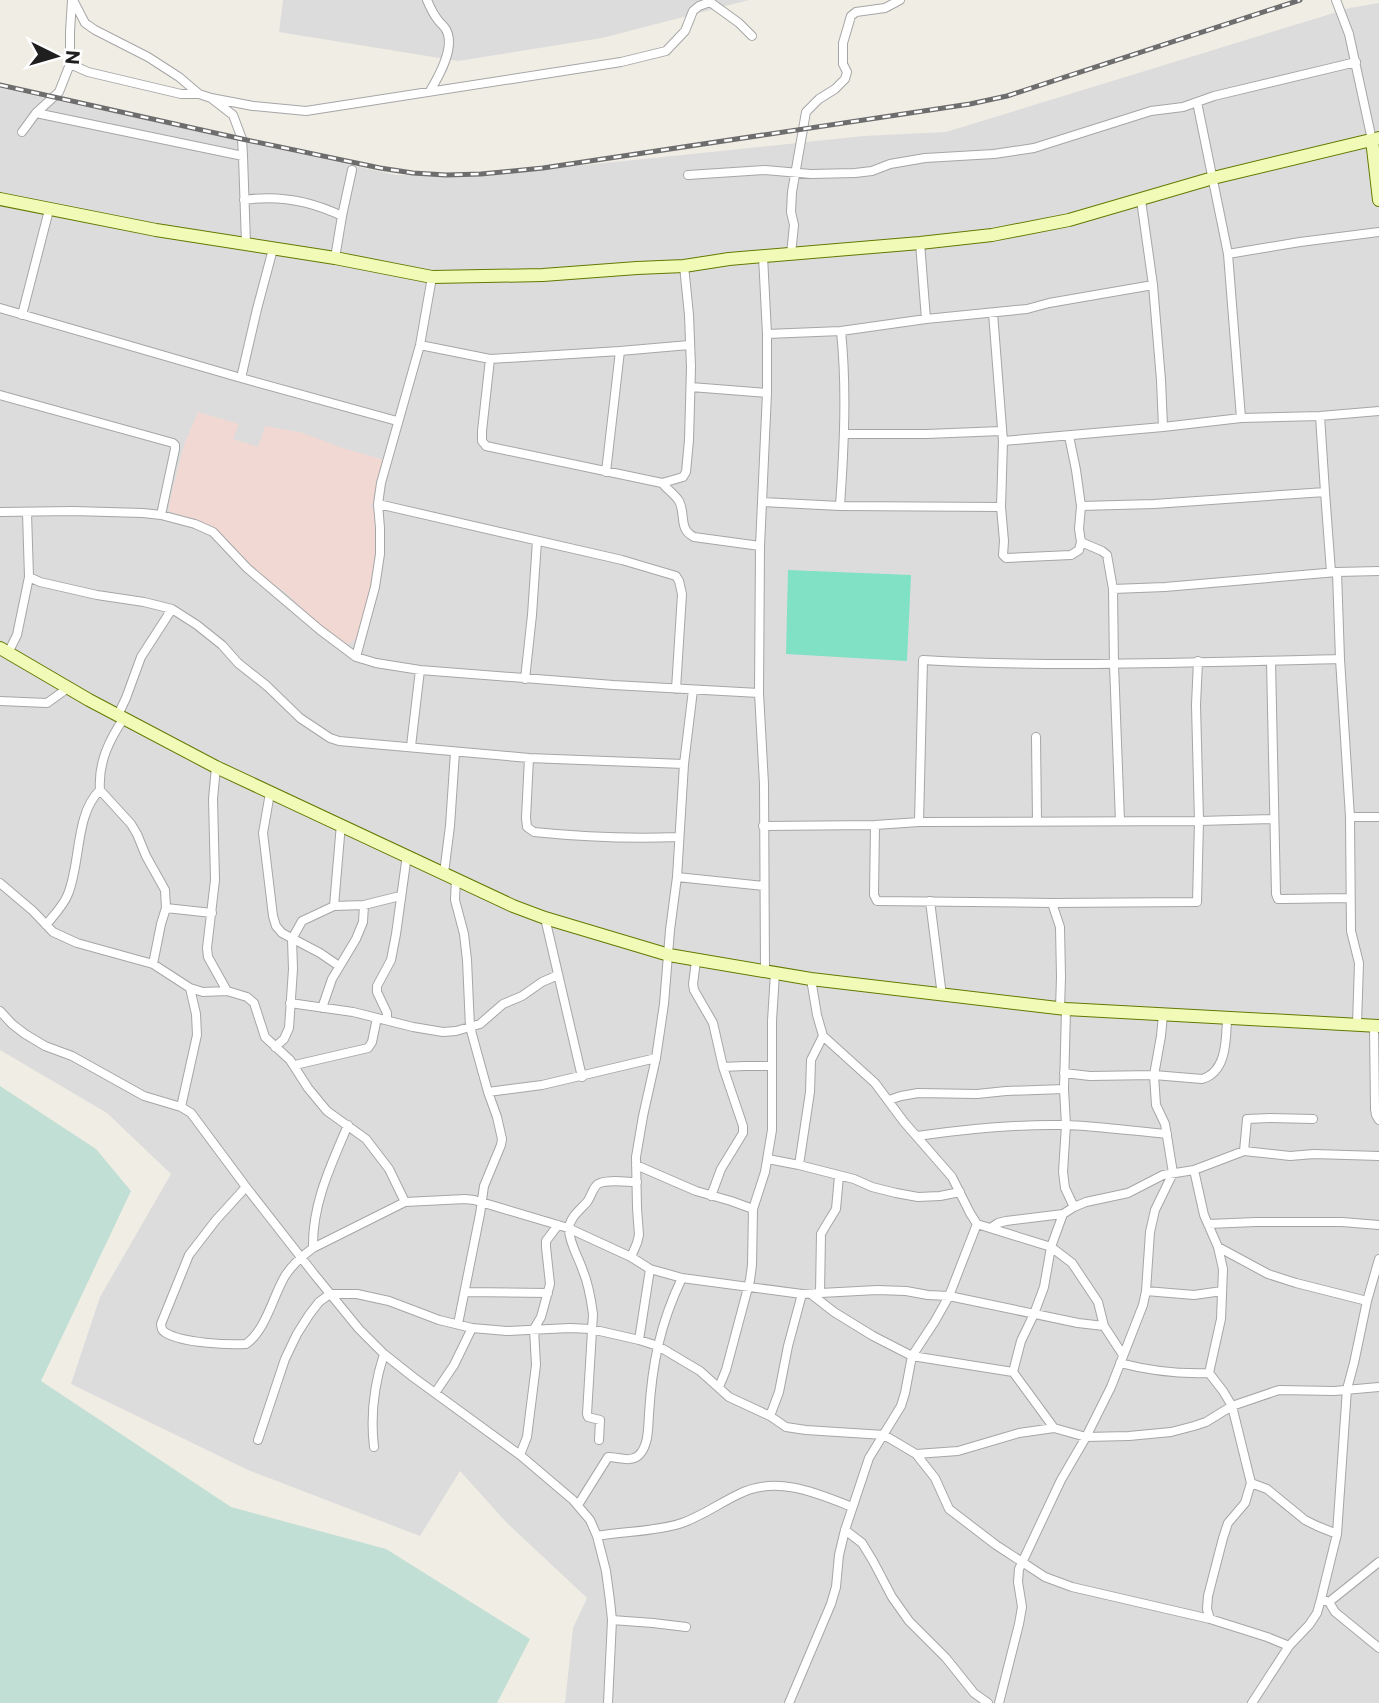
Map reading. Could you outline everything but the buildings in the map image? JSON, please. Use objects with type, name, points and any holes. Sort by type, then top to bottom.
[{"type":"street","points":[[22,132],[36,113],[59,92],[70,64],[72,0]]},
{"type":"street","points":[[72,0],[85,23],[148,57],[199,94]]},
{"type":"street","points":[[427,0],[445,28],[449,40],[442,69],[430,91]]},
{"type":"street","points":[[791,254],[794,225],[791,212],[792,192],[806,112],[845,79],[843,43],[851,16],[856,12],[885,8],[900,0]]},
{"type":"street","points":[[1336,0],[1349,34],[1377,139],[1379,200]]},
{"type":"street","points":[[70,64],[88,72],[181,94],[199,94],[253,106],[306,111],[621,62],[666,51],[685,31],[693,11],[710,2],[752,36]]},
{"type":"street","points":[[688,175],[765,170],[831,174],[863,172],[925,158],[994,154],[1034,148],[1151,111],[1183,107],[1214,96],[1356,62]]},
{"type":"street","points":[[211,98],[233,114],[242,139],[246,244]]},
{"type":"street","points":[[1197,103],[1228,254],[1241,418]]},
{"type":"street","points":[[36,113],[243,156]]},
{"type":"street","points":[[0,199],[156,230],[335,258],[432,277],[543,275],[684,266],[729,259],[992,235],[1069,220],[1213,177],[1377,139]]},
{"type":"street","points":[[335,258],[352,170]]},
{"type":"street","points":[[244,200],[288,199],[316,205],[342,216]]},
{"type":"street","points":[[1141,200],[1153,285],[1163,427]]},
{"type":"street","points":[[22,315],[49,210]]},
{"type":"street","points":[[1228,254],[1379,232]]},
{"type":"street","points":[[920,243],[926,319]]},
{"type":"street","points":[[242,378],[272,249]]},
{"type":"street","points":[[719,1387],[748,1287],[752,1265],[753,1209],[768,1159],[772,1130],[772,1021],[764,886],[759,693],[760,546],[767,334],[763,256]]},
{"type":"street","points":[[490,359],[482,431],[482,441],[486,446],[662,484],[683,477],[686,472],[691,387],[689,315],[684,266]]},
{"type":"street","points":[[356,657],[375,587],[380,554],[378,504],[397,421],[419,345],[432,277]]},
{"type":"street","points":[[767,334],[841,331],[1027,309],[1153,285]]},
{"type":"street","points":[[0,308],[397,421]]},
{"type":"street","points":[[993,313],[1003,441],[1001,507],[1003,555],[1006,558],[1071,555],[1079,550],[1081,506],[1069,436]]},
{"type":"street","points":[[839,506],[845,433],[841,331]]},
{"type":"street","points":[[419,345],[490,359],[689,345]]},
{"type":"street","points":[[606,472],[621,351]]},
{"type":"street","points":[[691,387],[766,393]]},
{"type":"street","points":[[0,395],[173,443],[175,449],[161,515]]},
{"type":"street","points":[[1003,441],[1241,418],[1379,411]]},
{"type":"street","points":[[1320,416],[1334,572],[1350,817],[1350,931],[1359,964],[1357,1025]]},
{"type":"street","points":[[845,433],[1001,431]]},
{"type":"street","points":[[662,484],[679,501],[682,522],[688,534],[760,546]]},
{"type":"street","points":[[1081,506],[1154,504],[1325,492]]},
{"type":"street","points":[[762,502],[839,506],[1001,507]]},
{"type":"street","points":[[378,504],[622,560],[676,576],[682,594],[676,689]]},
{"type":"street","points":[[0,512],[143,513],[195,524],[212,532],[278,595],[356,657],[376,663],[420,670],[759,693]]},
{"type":"street","points":[[27,513],[29,577],[18,635],[4,651],[216,767],[513,906],[669,955],[811,979],[1063,1009],[1376,1027],[1375,1109],[1379,1120]]},
{"type":"street","points":[[525,678],[537,541]]},
{"type":"street","points":[[1081,542],[1107,555],[1114,589],[1120,821]]},
{"type":"street","points":[[1114,589],[1379,571]]},
{"type":"street","points":[[29,577],[97,595],[172,609],[222,645],[238,663],[300,718],[339,741],[529,758],[684,764]]},
{"type":"street","points":[[47,925],[68,894],[84,820],[91,800],[100,790],[105,751],[121,717],[141,657],[172,609]]},
{"type":"street","points":[[919,822],[923,660],[1114,665],[1340,659]]},
{"type":"street","points":[[1271,660],[1276,894],[1278,899],[1350,898]]},
{"type":"street","points":[[875,825],[874,899],[879,901],[1197,902],[1198,661]]},
{"type":"street","points":[[411,746],[420,670]]},
{"type":"street","points":[[0,701],[47,702],[68,688]]},
{"type":"street","points":[[631,1257],[639,1235],[636,1165],[664,1004],[677,877],[684,764],[693,690]]},
{"type":"street","points":[[1036,737],[1037,821]]},
{"type":"street","points":[[455,752],[450,876],[464,934],[470,1027],[502,1139],[484,1186],[458,1324]]},
{"type":"street","points":[[529,758],[526,818],[527,827],[534,832],[629,839],[678,837]]},
{"type":"street","points":[[216,767],[213,799],[215,872],[212,914],[207,937],[208,957],[227,991]]},
{"type":"street","points":[[100,790],[137,834],[165,890],[166,908],[153,964]]},
{"type":"street","points":[[270,793],[263,834],[276,926],[282,933],[339,966]]},
{"type":"street","points":[[1350,817],[1379,817]]},
{"type":"street","points":[[763,826],[1274,819]]},
{"type":"street","points":[[334,906],[341,824]]},
{"type":"street","points":[[387,1020],[377,986],[391,960],[407,855]]},
{"type":"street","points":[[677,877],[764,886]]},
{"type":"street","points":[[0,883],[53,932],[77,943],[153,964],[190,988],[203,992],[227,991],[247,997],[254,1003],[265,1037],[295,1065],[308,1088],[327,1111],[366,1139],[389,1169],[405,1202]]},
{"type":"street","points":[[275,1046],[284,1039],[289,1028],[292,939],[302,921],[334,906],[363,905],[400,896]]},
{"type":"street","points":[[930,901],[942,996]]},
{"type":"street","points":[[1052,903],[1060,927],[1066,1125],[1063,1172],[1065,1188],[1074,1207]]},
{"type":"street","points":[[322,1008],[332,979],[363,922],[363,905]]},
{"type":"street","points":[[166,908],[212,914]]},
{"type":"street","points":[[545,918],[582,1077]]},
{"type":"street","points":[[696,961],[694,990],[713,1023],[723,1068],[743,1126],[743,1133],[721,1169],[711,1196]]},
{"type":"street","points":[[290,1003],[354,1012],[413,1027],[443,1032],[456,1031],[480,1024],[503,1003],[522,996],[558,975]]},
{"type":"street","points":[[811,979],[823,1036],[875,1083],[952,1177],[977,1224],[1051,1247],[1072,1263],[1098,1302],[1104,1326],[1122,1359],[1152,1370],[1209,1373]]},
{"type":"street","points":[[181,1107],[197,1035],[190,988]]},
{"type":"street","points":[[0,1011],[12,1024],[45,1046],[72,1056],[144,1096],[181,1107],[191,1113],[359,1329],[384,1354],[520,1455],[578,1505],[590,1520],[597,1536],[606,1571],[612,1620],[608,1703]]},
{"type":"street","points":[[999,1703],[1019,1624],[1019,1569],[1061,1480],[1111,1387],[1136,1327],[1146,1291],[1150,1232],[1156,1210],[1173,1173],[1164,1120],[1156,1105],[1154,1075],[1163,1015]]},
{"type":"street","points":[[295,1065],[368,1048],[372,1042],[377,1018]]},
{"type":"street","points":[[1064,1073],[1090,1076],[1209,1077],[1223,1057],[1227,1019]]},
{"type":"street","points":[[799,1165],[810,1092],[811,1059],[823,1036]]},
{"type":"street","points":[[488,1092],[582,1077],[656,1058]]},
{"type":"street","points":[[723,1068],[772,1066]]},
{"type":"street","points":[[888,1100],[918,1093],[977,1094],[1064,1088]]},
{"type":"street","points":[[1244,1151],[1247,1119],[1313,1119]]},
{"type":"street","points":[[313,1248],[313,1226],[324,1182],[348,1125]]},
{"type":"street","points":[[918,1136],[984,1128],[1066,1125],[1167,1133]]},
{"type":"street","points":[[992,1227],[1006,1220],[1063,1214],[1086,1202],[1128,1193],[1152,1180],[1194,1170],[1244,1151],[1290,1156],[1379,1156]]},
{"type":"street","points":[[768,1159],[854,1179],[872,1188],[918,1197],[960,1192]]},
{"type":"street","points":[[636,1165],[672,1182],[753,1209]]},
{"type":"street","points":[[1194,1170],[1204,1215],[1218,1247],[1223,1269],[1221,1319],[1209,1373],[1232,1406],[1251,1483],[1245,1503],[1228,1523],[1223,1538],[1208,1596],[1207,1609],[1210,1619]]},
{"type":"street","points":[[770,1416],[779,1392],[788,1346],[811,1294],[821,1234],[836,1209],[839,1176]]},
{"type":"street","points":[[599,1440],[600,1420],[588,1417],[587,1414],[593,1314],[588,1284],[568,1228],[573,1216],[590,1199],[596,1185],[637,1182]]},
{"type":"street","points":[[246,1187],[189,1255],[161,1324],[165,1333],[198,1342],[242,1345],[250,1342],[286,1274],[313,1248],[405,1202],[465,1199],[568,1228],[631,1257],[650,1269],[682,1278],[811,1294],[906,1291],[949,1296],[1104,1326]]},
{"type":"street","points":[[1013,1372],[1021,1341],[1044,1287],[1051,1247],[1063,1214]]},
{"type":"street","points":[[1208,1224],[1342,1222],[1379,1225]]},
{"type":"street","points":[[789,1703],[831,1604],[845,1530],[869,1458],[901,1405],[912,1356],[949,1296],[977,1224]]},
{"type":"street","points":[[520,1455],[527,1437],[536,1365],[534,1329],[541,1317],[550,1284],[546,1247],[558,1225]]},
{"type":"street","points":[[1218,1247],[1268,1274],[1367,1301]]},
{"type":"street","points":[[1325,1601],[1337,1534],[1346,1389],[1379,1259]]},
{"type":"street","points":[[639,1340],[650,1269]]},
{"type":"street","points":[[578,1505],[608,1457],[632,1460],[640,1454],[647,1435],[650,1385],[658,1346],[665,1317],[682,1278]]},
{"type":"street","points":[[1146,1291],[1194,1295],[1222,1291]]},
{"type":"street","points":[[465,1292],[548,1293]]},
{"type":"street","points":[[258,1440],[281,1368],[297,1334],[309,1315],[330,1294],[357,1294],[389,1301],[439,1320],[472,1328],[507,1331],[591,1329],[658,1346],[700,1371],[729,1397],[770,1416],[786,1427],[884,1435],[916,1454],[934,1478],[949,1509],[996,1545],[1045,1577],[1072,1587],[1210,1619],[1289,1646]]},
{"type":"street","points":[[811,1294],[863,1331],[912,1356],[1013,1372],[1054,1428]]},
{"type":"street","points":[[435,1393],[454,1365],[472,1328]]},
{"type":"street","points":[[374,1447],[373,1395],[384,1354]]},
{"type":"street","points":[[916,1454],[958,1451],[1019,1433],[1054,1428],[1086,1437],[1171,1432],[1206,1422],[1232,1406],[1279,1390],[1379,1387]]},
{"type":"street","points":[[1251,1483],[1267,1489],[1305,1520],[1337,1534]]},
{"type":"street","points":[[597,1536],[666,1528],[683,1523],[743,1492],[761,1487],[802,1488],[852,1507]]},
{"type":"street","points":[[845,1530],[862,1543],[892,1597],[909,1620],[946,1658],[974,1693],[988,1703]]},
{"type":"street","points":[[1252,1703],[1289,1646],[1309,1625],[1325,1601],[1379,1562]]},
{"type":"street","points":[[1325,1601],[1379,1648]]},
{"type":"street","points":[[612,1620],[686,1627]]},
{"type":"shaded area","points":[[283,0],[749,0],[602,38],[458,61],[279,32]]},
{"type":"shaded area","points":[[1379,3],[1379,1703],[565,1703],[573,1628],[587,1598],[507,1523],[460,1471],[420,1536],[248,1470],[71,1384],[100,1297],[171,1174],[107,1113],[0,1050],[0,88],[396,175],[490,175],[864,136],[946,132],[1350,8]]},
{"type":"shaded area","points":[[198,412],[239,424],[233,439],[258,447],[265,426],[303,433],[384,460],[371,508],[376,509],[378,531],[375,577],[358,638],[346,645],[284,591],[247,567],[226,542],[189,519],[169,511],[184,445]]},
{"type":"shaded area","points":[[0,1086],[96,1149],[131,1191],[41,1381],[231,1507],[386,1549],[530,1639],[497,1703],[0,1703]]},
{"type":"green space","points":[[788,570],[911,575],[907,661],[786,654]]},
{"type":"railway","points":[[0,85],[380,168],[446,175],[481,174],[543,168],[970,104],[1007,96],[1300,0]]}]
